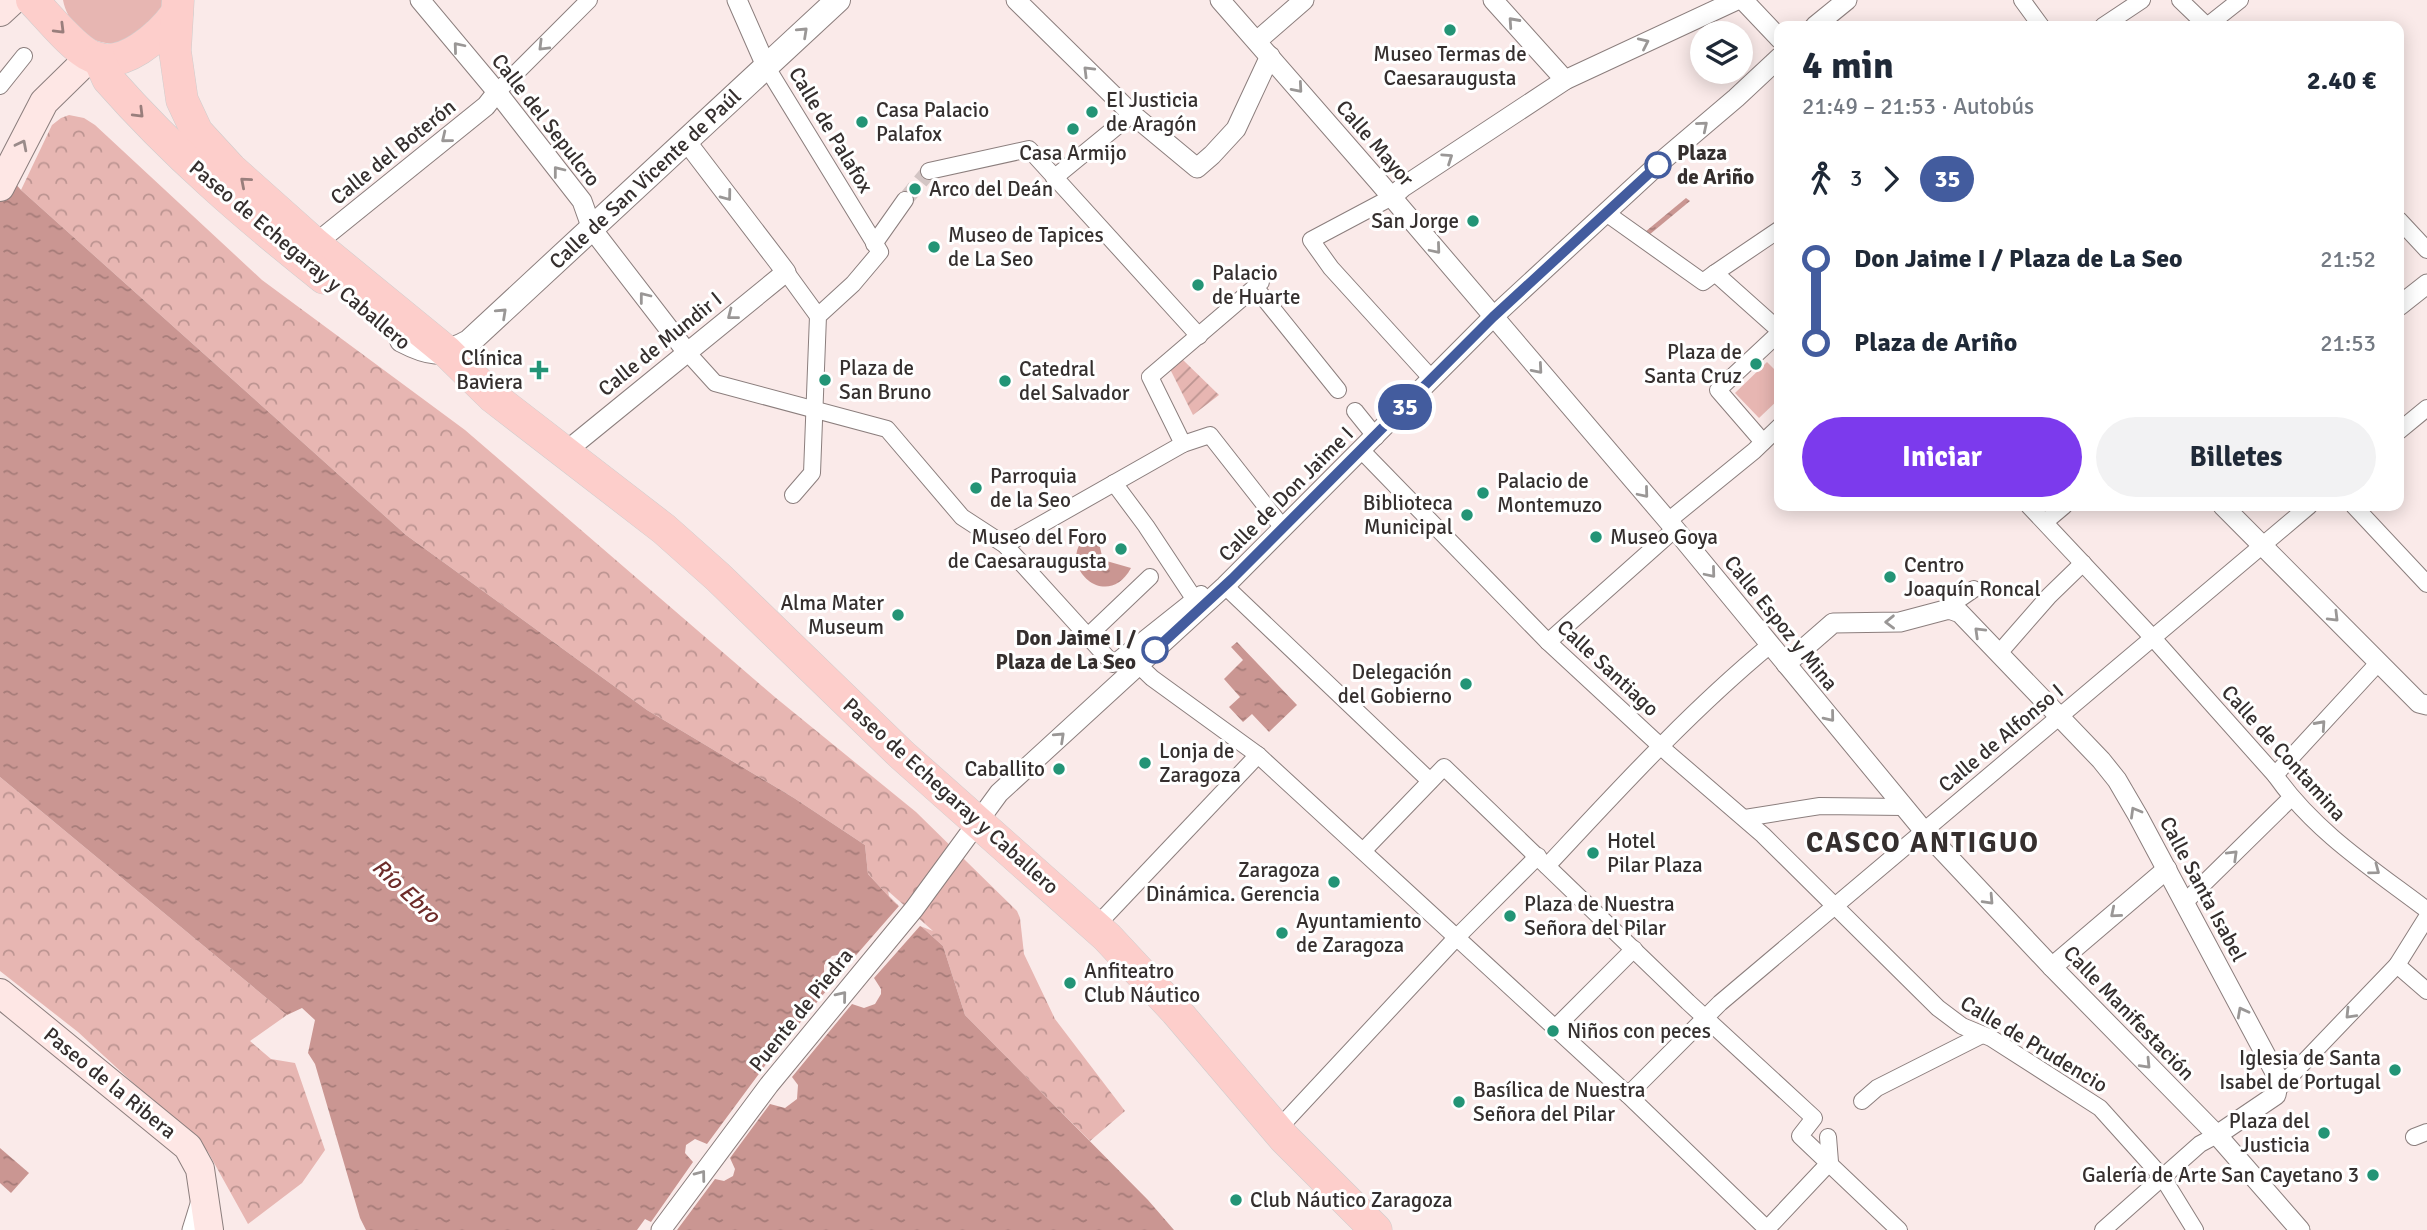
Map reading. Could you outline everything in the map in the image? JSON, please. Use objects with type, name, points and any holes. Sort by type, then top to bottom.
[{"type":"main road","points":[[0,12],[13,0]]},
{"type":"main road","name":"Paseo de Echegaray y Caballero","points":[[32,0],[79,48],[95,58],[108,79],[210,184],[252,221],[422,356],[492,397],[565,452],[664,529],[718,577],[902,755],[1096,926],[1176,1011],[1278,1129],[1376,1230]]},
{"type":"main road","points":[[0,187],[44,102],[95,58],[118,57],[142,47],[161,33],[178,6]]},
{"type":"main road","name":"Paseo de Echegaray y Caballero","points":[[178,6],[178,83],[188,116],[197,132],[230,169],[315,244],[447,352],[492,397]]},
{"type":"main road","name":"Paseo de la Ribera","points":[[0,993],[188,1147],[200,1169],[209,1230]]},
{"type":"street","name":"Calle del Sepulcro","points":[[420,0],[497,92],[582,201],[592,229],[715,383],[816,410]]},
{"type":"street","points":[[497,92],[589,0]]},
{"type":"street","name":"Calle de Palafox","points":[[737,0],[766,66],[874,244]]},
{"type":"street","name":"Calle de San Vicente de Paúl","points":[[447,352],[463,346],[479,334],[838,0]]},
{"type":"street","points":[[1016,0],[1132,114],[1197,168],[1236,129],[1263,49],[1304,0]]},
{"type":"street","name":"Calle Mayor","points":[[1220,0],[1493,317]]},
{"type":"street","points":[[1493,0],[1565,80]]},
{"type":"street","points":[[1432,379],[1331,268],[1311,240],[1392,197],[1403,187],[1565,80],[1737,0]]},
{"type":"street","points":[[1743,0],[1774,33]]},
{"type":"street","points":[[1821,21],[1847,0]]},
{"type":"street","points":[[2022,0],[2037,21]]},
{"type":"street","points":[[2110,21],[2142,0]]},
{"type":"street","points":[[2180,0],[2202,21]]},
{"type":"street","points":[[2213,21],[2240,0]]},
{"type":"street","points":[[3,82],[24,56]]},
{"type":"street","name":"Calle de Don Jaime I","points":[[979,821],[999,793],[1132,659],[1225,586],[1493,317],[1774,62]]},
{"type":"street","name":"Calle del Boterón","points":[[315,244],[486,106],[497,92]]},
{"type":"street","points":[[1054,178],[1132,114]]},
{"type":"street","points":[[686,141],[818,316],[812,473],[793,495]]},
{"type":"street","points":[[929,171],[1029,149],[1199,336]]},
{"type":"street","points":[[818,316],[859,277],[880,252],[874,244],[905,200]]},
{"type":"street","points":[[1606,213],[1703,282],[1718,276],[1752,247],[1774,233]]},
{"type":"street","points":[[2404,225],[2427,250]]},
{"type":"street","name":"Calle de Mundir I","points":[[565,452],[786,272]]},
{"type":"street","points":[[1718,276],[1774,326]]},
{"type":"street","points":[[2404,302],[2427,284]]},
{"type":"street","points":[[1183,444],[1150,377],[1258,285],[1338,390]]},
{"type":"street","name":"Calle Espoz y Mina","points":[[1493,317],[1671,525],[1924,831]]},
{"type":"street","points":[[1759,446],[1718,390],[1774,338]]},
{"type":"street","points":[[402,340],[426,351],[447,352]]},
{"type":"street","points":[[2404,427],[2427,408]]},
{"type":"street","points":[[816,410],[887,429],[962,517],[1005,545],[1113,664],[1132,659],[1197,596],[1146,526],[1120,480]]},
{"type":"street","name":"Calle Santiago","points":[[1355,411],[1369,444],[1548,642],[1659,745],[1745,818],[1835,907]]},
{"type":"street","points":[[1548,642],[1774,432]]},
{"type":"street","points":[[1005,545],[1183,444],[1210,435],[1283,528]]},
{"type":"street","name":"Calle de Contamina","points":[[2034,511],[2152,638],[2322,831],[2427,909]]},
{"type":"street","points":[[2045,522],[2058,511]]},
{"type":"street","points":[[2228,511],[2419,703],[2427,705]]},
{"type":"street","name":"Calle de Alfonso I","points":[[1705,1017],[2303,511]]},
{"type":"street","points":[[2359,511],[2427,584]]},
{"type":"street","points":[[2000,653],[2049,596],[2083,564]]},
{"type":"street","points":[[1088,636],[1150,577]]},
{"type":"street","points":[[1225,586],[1430,781]]},
{"type":"street","points":[[1786,664],[1833,624],[1900,622],[1945,609],[1974,589]]},
{"type":"street","name":"Calle Santa Isabel","points":[[1945,609],[1960,613],[2061,716],[2117,780],[2168,869],[2279,1080],[2278,1092]]},
{"type":"street","points":[[1278,1129],[1456,938],[1542,861],[1721,687],[1770,645]]},
{"type":"street","points":[[1132,659],[1152,678],[1258,755],[1628,1095],[1767,1230],[1830,1162],[1828,1137]]},
{"type":"street","points":[[2275,775],[2379,662]]},
{"type":"street","points":[[1096,926],[1258,755]]},
{"type":"street","points":[[1363,851],[1444,767],[1814,1118],[1800,1136],[1899,1230]]},
{"type":"street","points":[[2185,903],[2291,798]]},
{"type":"street","points":[[1745,818],[1820,806],[1903,807]]},
{"type":"street","name":"Puente de Piedra","points":[[661,1230],[769,1085],[914,909],[979,821]]},
{"type":"street","name":"Calle Manifestación","points":[[1924,831],[2052,967],[2217,1135],[2297,1229]]},
{"type":"street","points":[[2052,967],[2168,869]]},
{"type":"street","name":"Calle de Prudencio","points":[[1835,907],[1938,1008],[1962,1026],[1982,1035],[2101,1108],[2163,1178],[2195,1230]]},
{"type":"street","points":[[2103,1230],[2200,1144],[2278,1092],[2397,965],[2427,917]]},
{"type":"street","points":[[1555,1028],[1634,950]]},
{"type":"street","points":[[2397,965],[2427,991]]},
{"type":"street","points":[[1628,1095],[1705,1017]]},
{"type":"street","points":[[1862,1101],[1877,1088],[1982,1035]]},
{"type":"street","points":[[192,1230],[201,1207],[203,1186]]},
{"type":"green space","points":[[63,0],[166,0],[147,32],[127,40],[106,43],[89,37],[75,25]]},
{"type":"green space","points":[[69,115],[84,118],[95,125],[262,280],[465,430],[776,698],[916,812],[1017,911],[1024,954],[1055,1019],[1125,1111],[1090,1141],[965,1015],[943,946],[893,901],[868,874],[865,845],[794,798],[647,710],[406,535],[21,190],[52,125]]},
{"type":"green space","points":[[1182,359],[1219,395],[1193,415],[1170,369]]},
{"type":"green space","points":[[1767,362],[1774,369],[1774,404],[1759,418],[1735,393]]},
{"type":"green space","points":[[0,777],[287,1015],[250,1041],[271,1059],[295,1063],[325,1150],[302,1183],[248,1224],[208,1152],[78,1032],[0,971]]},
{"type":"water","name":"Río Ebro","points":[[0,166],[21,190],[406,535],[647,710],[794,798],[865,845],[868,874],[893,901],[943,946],[965,1015],[1148,1200],[1174,1230],[366,1230],[360,1218],[315,1064],[308,1053],[315,1020],[302,1008],[287,1015],[0,777]]},
{"type":"water","points":[[1686,198],[1690,201],[1649,235],[1645,232]]},
{"type":"water","points":[[1096,531],[1103,560],[1131,568],[1120,582],[1107,587],[1095,584],[1085,577],[1078,566],[1077,554],[1082,541]]},
{"type":"water","points":[[1237,642],[1297,705],[1269,732],[1252,714],[1243,722],[1229,707],[1240,697],[1224,679],[1243,660],[1231,647]]},
{"type":"water","points":[[0,1148],[29,1173],[11,1193],[0,1183]]},
{"type":"pier","points":[[888,891],[933,931],[920,926],[874,978],[881,989],[875,1004],[864,1008],[852,1004],[792,1077],[798,1085],[797,1099],[785,1108],[770,1104],[730,1158],[735,1169],[733,1176],[724,1181],[715,1179],[677,1230],[637,1230],[645,1219],[651,1222],[693,1162],[685,1153],[686,1145],[695,1139],[707,1144],[767,1063],[831,985],[824,978],[824,965],[832,956],[843,954],[851,961],[899,906],[889,896]]},
{"type":"tunnel","points":[[905,200],[929,171]]},
{"type":"bus line","name":"35","points":[[1155,650],[1232,579],[1493,317],[1658,165]]},
{"type":"place","name":"Museo Termas de Caesaraugusta","points":[[1450,30]]},
{"type":"place","name":"El Justicia de Aragón","points":[[1092,112]]},
{"type":"place","name":"Casa Palacio Palafox","points":[[862,122]]},
{"type":"place","name":"Casa Armijo","points":[[1073,129]]},
{"type":"place","name":"Plaza de Ariño","points":[[1658,165]]},
{"type":"place","name":"Arco del Deán","points":[[915,189]]},
{"type":"place","name":"San Jorge","points":[[1473,221]]},
{"type":"place","name":"Museo de Tapices de La Seo","points":[[934,247]]},
{"type":"place","name":"Palacio de Huarte","points":[[1198,285]]},
{"type":"place","name":"Plaza de Santa Cruz","points":[[1756,364]]},
{"type":"place","name":"Clínica Baviera","points":[[539,370]]},
{"type":"place","name":"Plaza de San Bruno","points":[[825,380]]},
{"type":"place","name":"Catedral del Salvador","points":[[1005,381]]},
{"type":"place","name":"Parroquia de la Seo","points":[[976,488]]},
{"type":"place","name":"Palacio de Montemuzo","points":[[1483,493]]},
{"type":"place","name":"Biblioteca Municipal","points":[[1467,515]]},
{"type":"place","name":"Museo Goya","points":[[1596,537]]},
{"type":"place","name":"Museo del Foro de Caesaraugusta","points":[[1121,549]]},
{"type":"place","name":"Centro Joaquín Roncal","points":[[1890,577]]},
{"type":"place","name":"Alma Mater Museum","points":[[898,615]]},
{"type":"place","name":"Don Jaime I / Plaza de La Seo","points":[[1155,650]]},
{"type":"place","name":"Delegación del Gobierno","points":[[1466,684]]},
{"type":"place","name":"Lonja de Zaragoza","points":[[1145,763]]},
{"type":"place","name":"Caballito","points":[[1059,769]]},
{"type":"place","name":"Hotel Pilar Plaza","points":[[1593,853]]},
{"type":"place","name":"Zaragoza Dinámica. Gerencia","points":[[1334,882]]},
{"type":"place","name":"Plaza de Nuestra Señora del Pilar","points":[[1510,916]]},
{"type":"place","name":"Ayuntamiento de Zaragoza","points":[[1282,933]]},
{"type":"place","name":"Anfiteatro Club Náutico","points":[[1070,983]]},
{"type":"place","name":"Niños con peces","points":[[1553,1031]]},
{"type":"place","name":"Iglesia de Santa Isabel de Portugal","points":[[2395,1070]]},
{"type":"place","name":"Basílica de Nuestra Señora del Pilar","points":[[1459,1102]]},
{"type":"place","name":"Plaza del Justicia","points":[[2324,1133]]},
{"type":"place","name":"Galería de Arte San Cayetano 3","points":[[2373,1175]]},
{"type":"place","name":"Club Náutico Zaragoza","points":[[1236,1200]]},
{"type":"district","name":"CASCO ANTIGUO","points":[[1923,843]]}]
